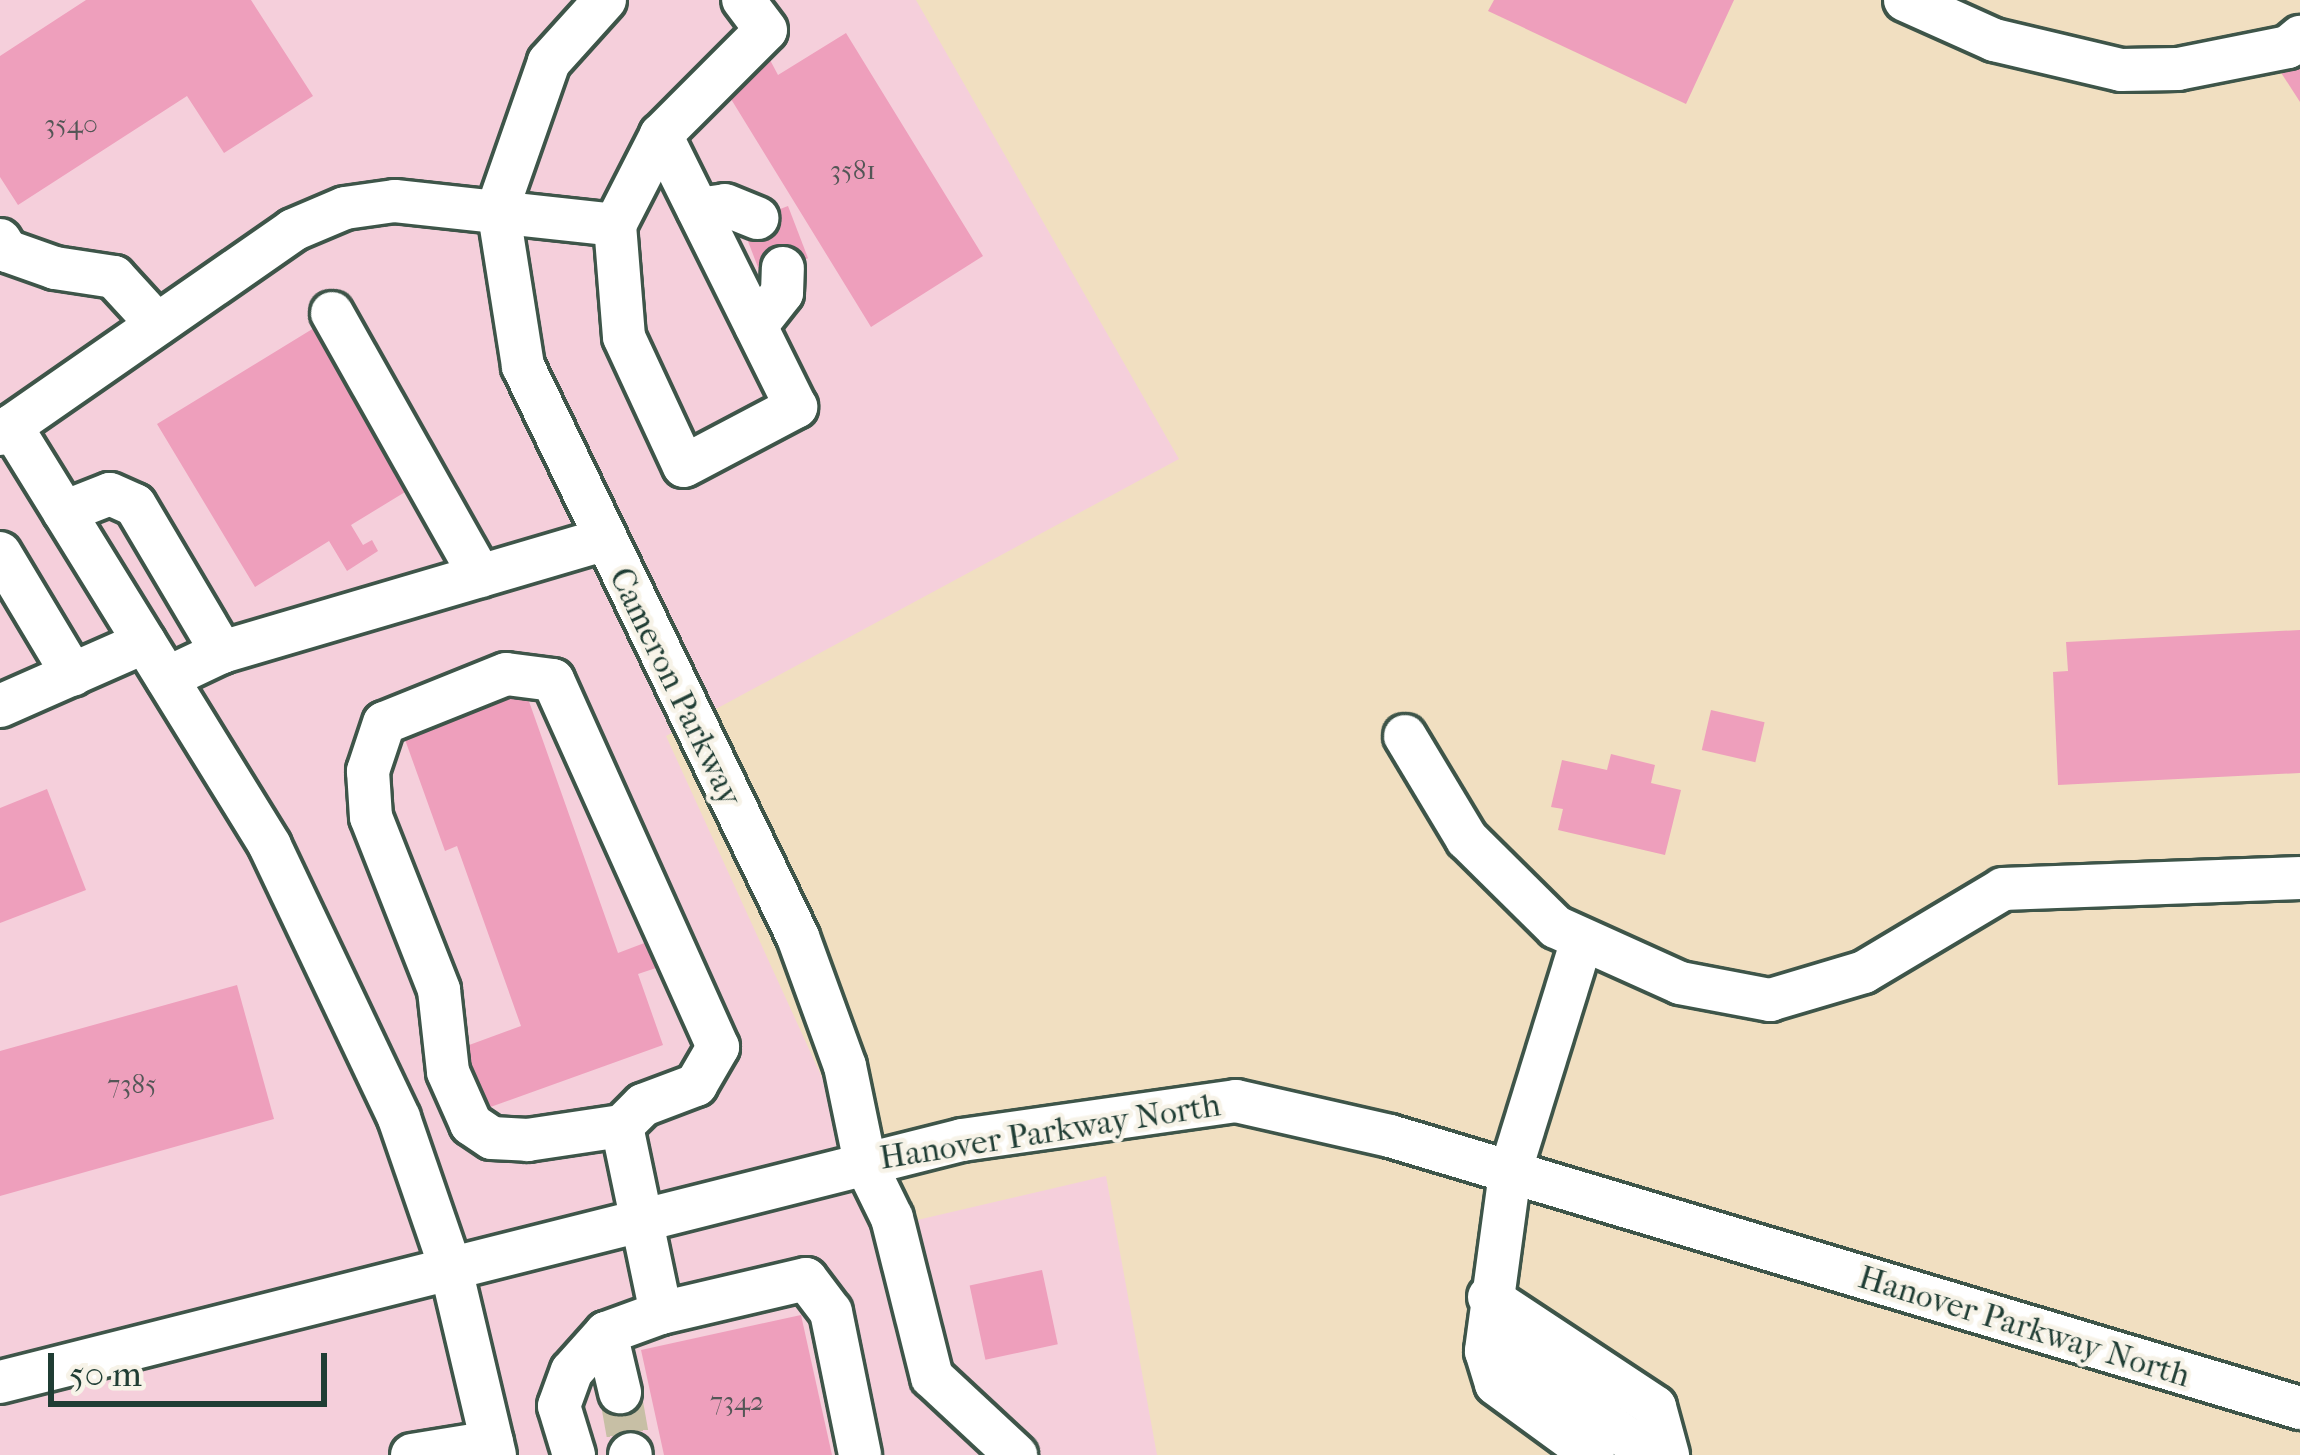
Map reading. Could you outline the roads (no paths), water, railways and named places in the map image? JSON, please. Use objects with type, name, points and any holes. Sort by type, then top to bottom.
[{"type":"street","name":"Cameron Parkway","points":[[605,0],[550,62],[498,208],[523,366],[602,540],[798,937],[845,1066],[865,1163],[892,1218],[932,1377],[1016,1455]]},
{"type":"street","points":[[661,135],[796,407],[684,466],[624,337],[616,225],[661,135],[766,30],[743,0]]},
{"type":"street","points":[[1905,0],[1994,40],[2121,70],[2178,69],[2288,47],[2300,37]]},
{"type":"street","points":[[412,1455],[494,1449],[451,1269],[399,1118],[270,846],[64,512],[6,430],[292,230],[345,208],[395,201],[498,208],[616,225]]},
{"type":"street","points":[[698,209],[725,205],[758,218]]},
{"type":"street","points":[[0,240],[7,251],[55,268],[114,278],[157,324]]},
{"type":"street","points":[[756,326],[782,293],[783,268]]},
{"type":"street","points":[[332,313],[480,576]]},
{"type":"street","points":[[64,512],[97,495],[135,506],[223,652]]},
{"type":"street","points":[[0,706],[73,674],[223,652],[602,540]]},
{"type":"street","points":[[0,553],[73,674]]},
{"type":"street","points":[[506,674],[553,680],[568,700],[718,1047],[696,1084],[643,1105],[622,1126],[528,1140],[491,1138],[471,1124],[448,1072],[439,990],[371,817],[368,771],[384,723],[506,674]]},
{"type":"street","points":[[1405,736],[1467,839],[1530,908],[1582,940],[1680,983],[1769,1000],[1864,973],[2002,890],[2300,878]]},
{"type":"street","points":[[1582,940],[1510,1173],[1489,1298],[1503,1334],[1593,1455]]},
{"type":"street","name":"Hanover Parkway North","points":[[0,1382],[962,1140],[1236,1101],[1510,1173],[2300,1408]]},
{"type":"street","points":[[622,1126],[638,1222],[661,1313]]},
{"type":"street","points":[[574,1455],[560,1406],[572,1371],[606,1333],[661,1313],[806,1279],[831,1312],[860,1455]]},
{"type":"street","points":[[1489,1298],[1655,1406],[1668,1455]]},
{"type":"street","points":[[606,1333],[620,1392]]},
{"type":"street","points":[[1555,1407],[1652,1455]]},
{"type":"tunnel","points":[[620,1392],[631,1454]]}]
